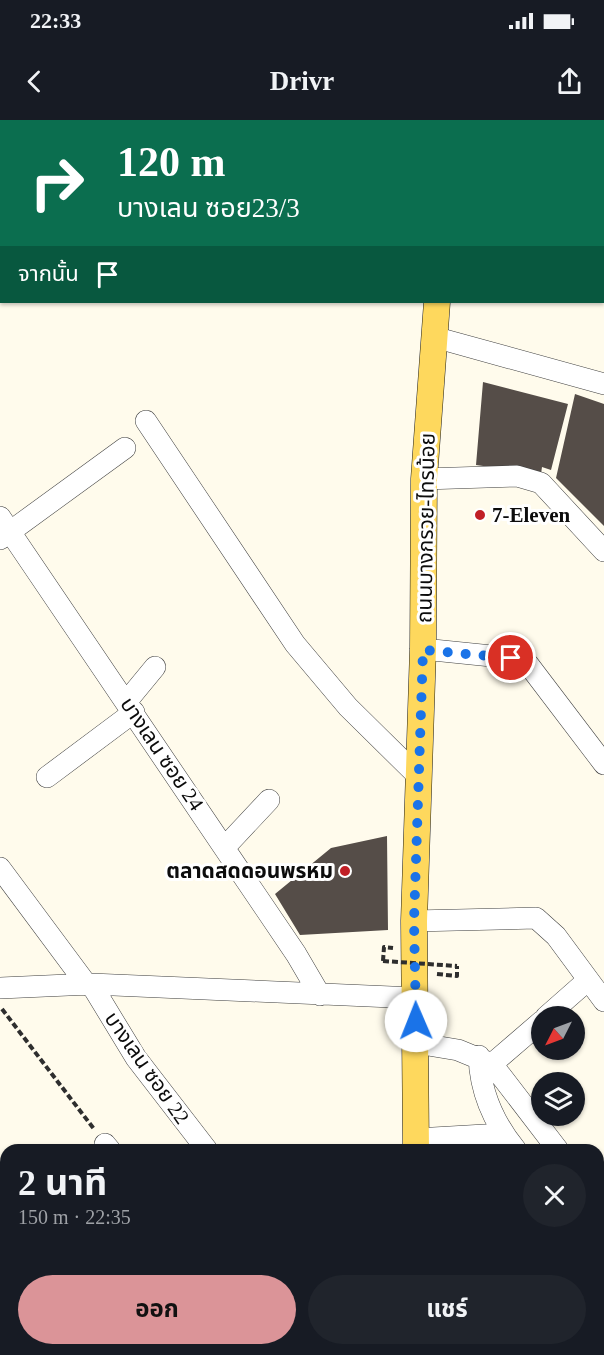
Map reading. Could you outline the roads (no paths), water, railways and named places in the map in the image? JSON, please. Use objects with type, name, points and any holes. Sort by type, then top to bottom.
[{"type":"main road","name":"ถนนบางกรวย-ไทรน้อย","points":[[416,1144],[414,921],[423,650],[424,479],[437,303]]},
{"type":"street","points":[[434,337],[604,384]]},
{"type":"street","points":[[146,421],[295,644],[348,707],[419,777]]},
{"type":"street","points":[[3,530],[125,448]]},
{"type":"street","points":[[424,479],[517,476],[541,483],[604,551]]},
{"type":"street","name":"บางเลน ซอย 24","points":[[3,530],[131,707],[296,954],[320,995]]},
{"type":"street","points":[[423,650],[511,658],[528,664],[604,764]]},
{"type":"street","points":[[47,777],[131,707],[155,667]]},
{"type":"street","points":[[225,847],[269,800]]},
{"type":"street","name":"บางเลน ซอย 22","points":[[0,868],[89,985],[136,1058],[202,1144]]},
{"type":"street","points":[[414,921],[536,918],[556,936],[604,1001]]},
{"type":"street","points":[[558,1006],[588,980]]},
{"type":"street","points":[[0,988],[89,985],[415,998]]},
{"type":"street","points":[[485,1060],[531,1029]]},
{"type":"street","points":[[416,1043],[458,1050],[485,1060],[553,1144]]},
{"type":"street","points":[[485,1060],[483,1093],[502,1134],[511,1144]]},
{"type":"street","points":[[424,1144],[502,1134]]},
{"type":"place","name":"7-Eleven","points":[[480,515]]},
{"type":"place","name":"ตลาดสดดอนพรหม","points":[[345,871]]}]
